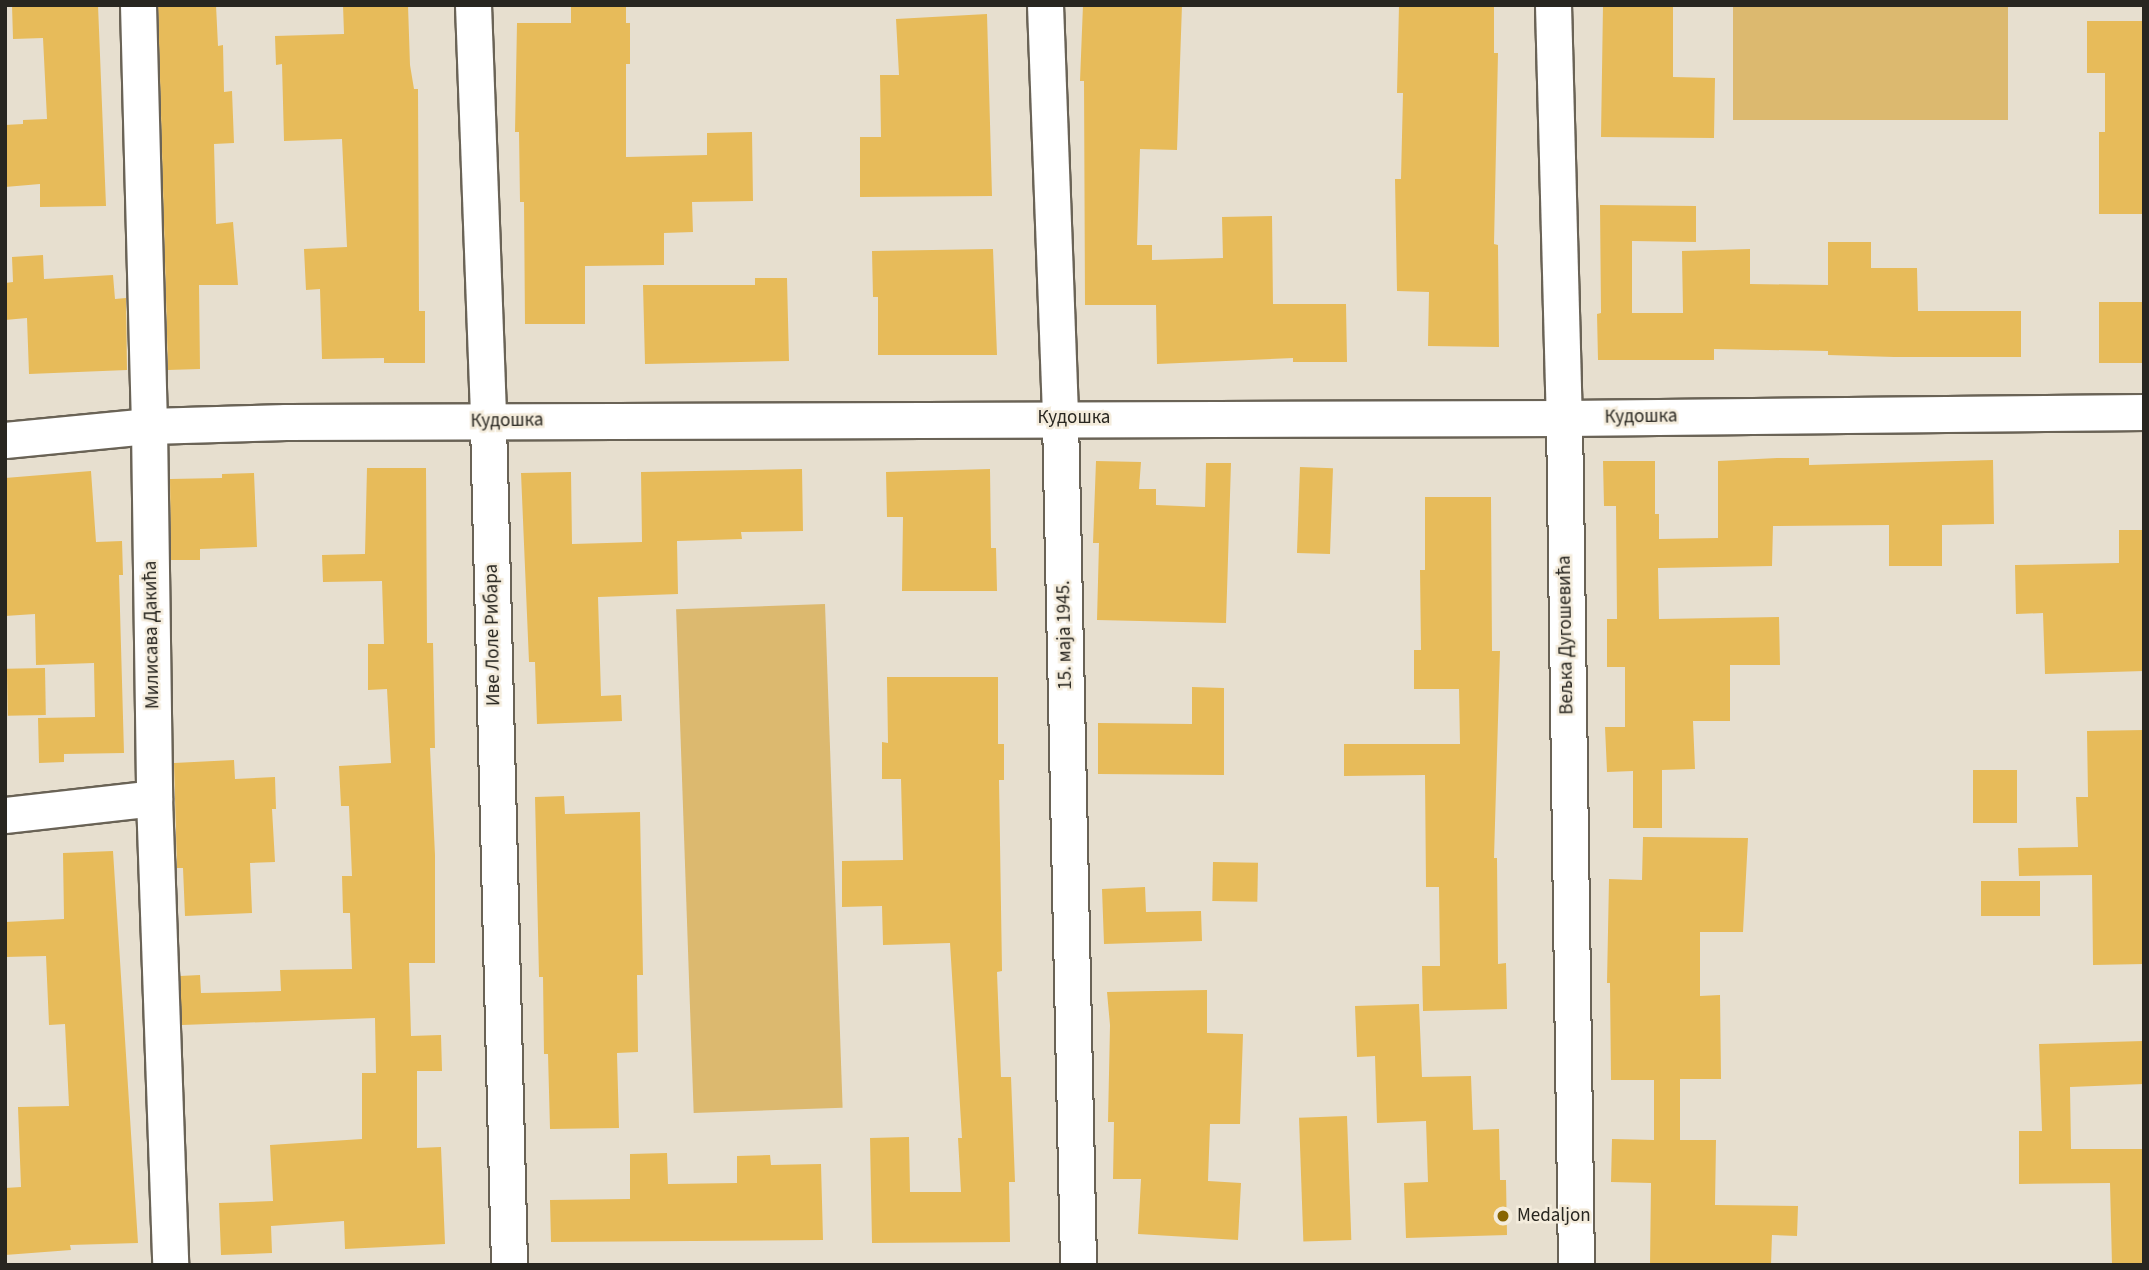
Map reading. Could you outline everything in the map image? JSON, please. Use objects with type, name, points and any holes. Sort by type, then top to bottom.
[{"type":"street","name":"Милисава Дакића","points":[[138,5],[149,426],[154,798],[170,1265]]},
{"type":"street","name":"Иве Лоле Рибара","points":[[473,5],[488,423],[509,1265]]},
{"type":"street","name":"15. маја 1945.","points":[[1045,5],[1060,418],[1078,1265]]},
{"type":"street","name":"Вељка Дугошевића","points":[[1553,5],[1564,418],[1576,1265]]},
{"type":"street","name":"Кудошка","points":[[5,440],[149,426],[299,422],[1564,418],[2144,412]]},
{"type":"street","points":[[5,815],[154,798]]},
{"type":"shaded area","points":[[1733,5],[2008,5],[2008,120],[1733,120]]},
{"type":"shaded area","points":[[825,604],[843,1108],[694,1113],[676,609]]},
{"type":"building","points":[[12,5],[98,5],[106,206],[40,207],[40,184],[5,187],[5,125],[23,124],[23,120],[47,119],[43,38],[13,39]]},
{"type":"building","points":[[158,5],[216,5],[218,46],[223,45],[224,92],[232,91],[234,143],[214,144],[216,224],[233,222],[238,285],[199,285],[200,369],[168,370]]},
{"type":"building","points":[[343,5],[408,5],[410,65],[414,89],[418,89],[419,311],[425,311],[425,363],[384,363],[384,358],[322,359],[320,289],[306,290],[304,249],[347,247],[342,139],[284,141],[282,64],[276,65],[275,36],[344,34]]},
{"type":"building","points":[[571,5],[626,5],[626,23],[630,23],[630,64],[626,64],[626,157],[707,155],[707,133],[752,132],[753,201],[692,202],[693,232],[664,233],[664,265],[585,266],[585,324],[525,324],[524,202],[520,202],[519,132],[515,132],[517,23],[571,23]]},
{"type":"building","points":[[1083,5],[1182,5],[1177,150],[1140,149],[1137,245],[1152,245],[1152,260],[1223,258],[1222,217],[1272,216],[1273,304],[1346,304],[1347,362],[1293,362],[1293,358],[1157,364],[1156,305],[1085,305],[1084,81],[1080,81]]},
{"type":"building","points":[[1399,5],[1494,5],[1494,53],[1498,53],[1494,244],[1498,245],[1499,347],[1428,346],[1429,292],[1397,291],[1395,179],[1401,179],[1403,93],[1397,93]]},
{"type":"building","points":[[1603,5],[1673,5],[1673,77],[1715,78],[1714,138],[1601,137]]},
{"type":"building","points":[[987,14],[992,196],[860,197],[860,137],[881,137],[880,75],[899,75],[896,19]]},
{"type":"building","points":[[2087,21],[2144,21],[2144,214],[2099,214],[2099,132],[2105,132],[2105,73],[2087,73]]},
{"type":"building","points":[[1600,205],[1696,206],[1696,242],[1632,241],[1632,313],[1683,313],[1682,251],[1750,249],[1750,284],[1828,285],[1828,242],[1871,242],[1871,268],[1917,268],[1918,311],[2021,311],[2021,357],[1894,357],[1828,355],[1828,351],[1714,349],[1714,360],[1598,360],[1597,314],[1601,313]]},
{"type":"building","points":[[993,249],[997,355],[878,355],[878,297],[873,297],[872,251]]},
{"type":"building","points":[[43,255],[44,279],[113,275],[115,299],[126,298],[127,370],[29,374],[27,318],[5,320],[5,283],[13,282],[12,257]]},
{"type":"building","points":[[755,278],[787,278],[789,361],[645,364],[643,285],[755,285]]},
{"type":"building","points":[[2099,302],[2142,302],[2142,363],[2099,363]]},
{"type":"building","points":[[1809,458],[1809,465],[1993,460],[1994,524],[1942,525],[1942,566],[1889,566],[1889,525],[1773,526],[1772,566],[1658,568],[1659,619],[1779,617],[1780,665],[1730,665],[1730,721],[1693,721],[1695,769],[1662,770],[1662,828],[1633,828],[1633,771],[1607,772],[1605,727],[1625,727],[1625,667],[1607,667],[1607,619],[1617,619],[1616,506],[1604,506],[1603,461],[1655,461],[1655,514],[1659,514],[1659,539],[1718,538],[1718,461]]},
{"type":"building","points":[[1096,461],[1141,462],[1139,489],[1156,489],[1156,505],[1205,507],[1206,463],[1231,463],[1226,623],[1097,620],[1099,543],[1093,543]]},
{"type":"building","points":[[1300,467],[1333,468],[1330,554],[1297,553]]},
{"type":"building","points":[[367,468],[426,468],[427,643],[433,643],[435,748],[430,748],[435,855],[435,963],[409,963],[411,1036],[441,1035],[442,1071],[417,1071],[417,1148],[441,1147],[445,1244],[345,1249],[344,1221],[271,1226],[272,1253],[221,1255],[219,1203],[273,1201],[270,1145],[362,1139],[362,1073],[376,1073],[375,1018],[182,1025],[180,976],[200,975],[201,993],[281,991],[280,970],[352,969],[350,913],[343,913],[342,876],[352,876],[349,806],[341,806],[339,766],[391,763],[387,689],[368,690],[368,644],[384,644],[382,581],[323,582],[322,555],[365,554]]},
{"type":"building","points":[[802,469],[803,531],[741,532],[742,539],[677,541],[678,594],[598,597],[601,696],[621,695],[622,721],[537,724],[535,662],[529,662],[521,473],[571,472],[572,544],[642,542],[641,472]]},
{"type":"building","points":[[990,469],[991,548],[996,548],[997,591],[902,591],[903,517],[887,517],[886,472]]},
{"type":"building","points":[[91,471],[96,542],[122,541],[123,575],[119,575],[124,753],[64,754],[64,762],[39,763],[38,718],[95,717],[94,663],[36,665],[35,614],[5,616],[5,478]]},
{"type":"building","points":[[254,473],[257,547],[200,549],[200,560],[171,560],[170,479],[222,478],[222,474]]},
{"type":"building","points":[[1425,497],[1491,497],[1492,651],[1500,651],[1494,858],[1497,858],[1498,964],[1506,963],[1507,1009],[1423,1011],[1422,966],[1440,966],[1439,887],[1426,887],[1425,775],[1344,776],[1344,744],[1460,744],[1459,689],[1414,689],[1414,650],[1421,650],[1420,570],[1425,570]]},
{"type":"building","points":[[2119,530],[2144,530],[2144,671],[2045,674],[2043,613],[2016,614],[2015,565],[2119,563]]},
{"type":"building","points":[[45,668],[46,715],[8,716],[7,669]]},
{"type":"building","points":[[887,677],[998,677],[998,744],[1004,744],[1004,780],[999,780],[1002,971],[997,972],[1001,1077],[1011,1077],[1015,1182],[1009,1182],[1010,1242],[872,1243],[870,1138],[909,1137],[910,1192],[961,1192],[958,1138],[962,1138],[950,943],[883,945],[882,906],[842,907],[842,861],[903,860],[901,779],[882,779],[882,742],[888,743]]},
{"type":"building","points":[[1192,687],[1224,688],[1224,775],[1098,774],[1098,723],[1192,724]]},
{"type":"building","points":[[2144,730],[2144,964],[2093,965],[2092,875],[2019,876],[2018,848],[2078,847],[2076,797],[2088,797],[2087,731]]},
{"type":"building","points":[[234,760],[235,779],[275,777],[276,809],[272,809],[275,862],[250,863],[252,913],[185,916],[183,868],[177,868],[174,763]]},
{"type":"building","points":[[1973,770],[2017,770],[2017,823],[1973,823]]},
{"type":"building","points":[[564,796],[565,814],[640,812],[643,975],[637,975],[638,1052],[617,1053],[619,1128],[550,1129],[548,1054],[544,1054],[543,977],[539,977],[535,797]]},
{"type":"building","points":[[1643,837],[1748,838],[1743,932],[1700,932],[1700,996],[1720,995],[1721,1079],[1680,1079],[1680,1140],[1716,1140],[1715,1205],[1798,1206],[1797,1236],[1772,1235],[1771,1265],[1650,1265],[1651,1183],[1611,1182],[1612,1139],[1654,1140],[1654,1080],[1611,1080],[1610,983],[1607,983],[1609,879],[1642,880]]},
{"type":"building","points":[[113,851],[138,1243],[70,1245],[71,1250],[5,1255],[5,1188],[21,1187],[18,1107],[69,1106],[65,1024],[49,1025],[46,956],[5,957],[5,922],[64,919],[63,853]]},
{"type":"building","points":[[1213,862],[1258,863],[1257,902],[1212,901]]},
{"type":"building","points":[[1981,881],[2040,881],[2040,916],[1981,916]]},
{"type":"building","points":[[1145,887],[1146,912],[1201,911],[1202,941],[1104,944],[1102,889]]},
{"type":"building","points":[[1207,990],[1207,1033],[1243,1034],[1240,1124],[1210,1124],[1208,1181],[1241,1183],[1238,1240],[1138,1234],[1141,1179],[1113,1179],[1114,1122],[1108,1122],[1110,1025],[1107,992]]},
{"type":"building","points":[[1419,1004],[1422,1077],[1471,1076],[1473,1130],[1499,1129],[1500,1180],[1506,1180],[1507,1235],[1406,1238],[1404,1183],[1428,1182],[1426,1121],[1377,1123],[1375,1056],[1357,1057],[1355,1006]]},
{"type":"building","points":[[2144,1041],[2144,1084],[2070,1087],[2071,1149],[2144,1149],[2144,1265],[2112,1265],[2110,1183],[2019,1184],[2019,1131],[2042,1131],[2039,1044]]},
{"type":"building","points":[[1347,1116],[1351,1240],[1303,1242],[1299,1118]]},
{"type":"building","points":[[667,1153],[668,1184],[737,1183],[737,1156],[770,1155],[771,1165],[821,1164],[823,1240],[551,1242],[550,1200],[630,1199],[630,1154]]},
{"type":"place","name":"Medaljon","points":[[1503,1216]]}]
